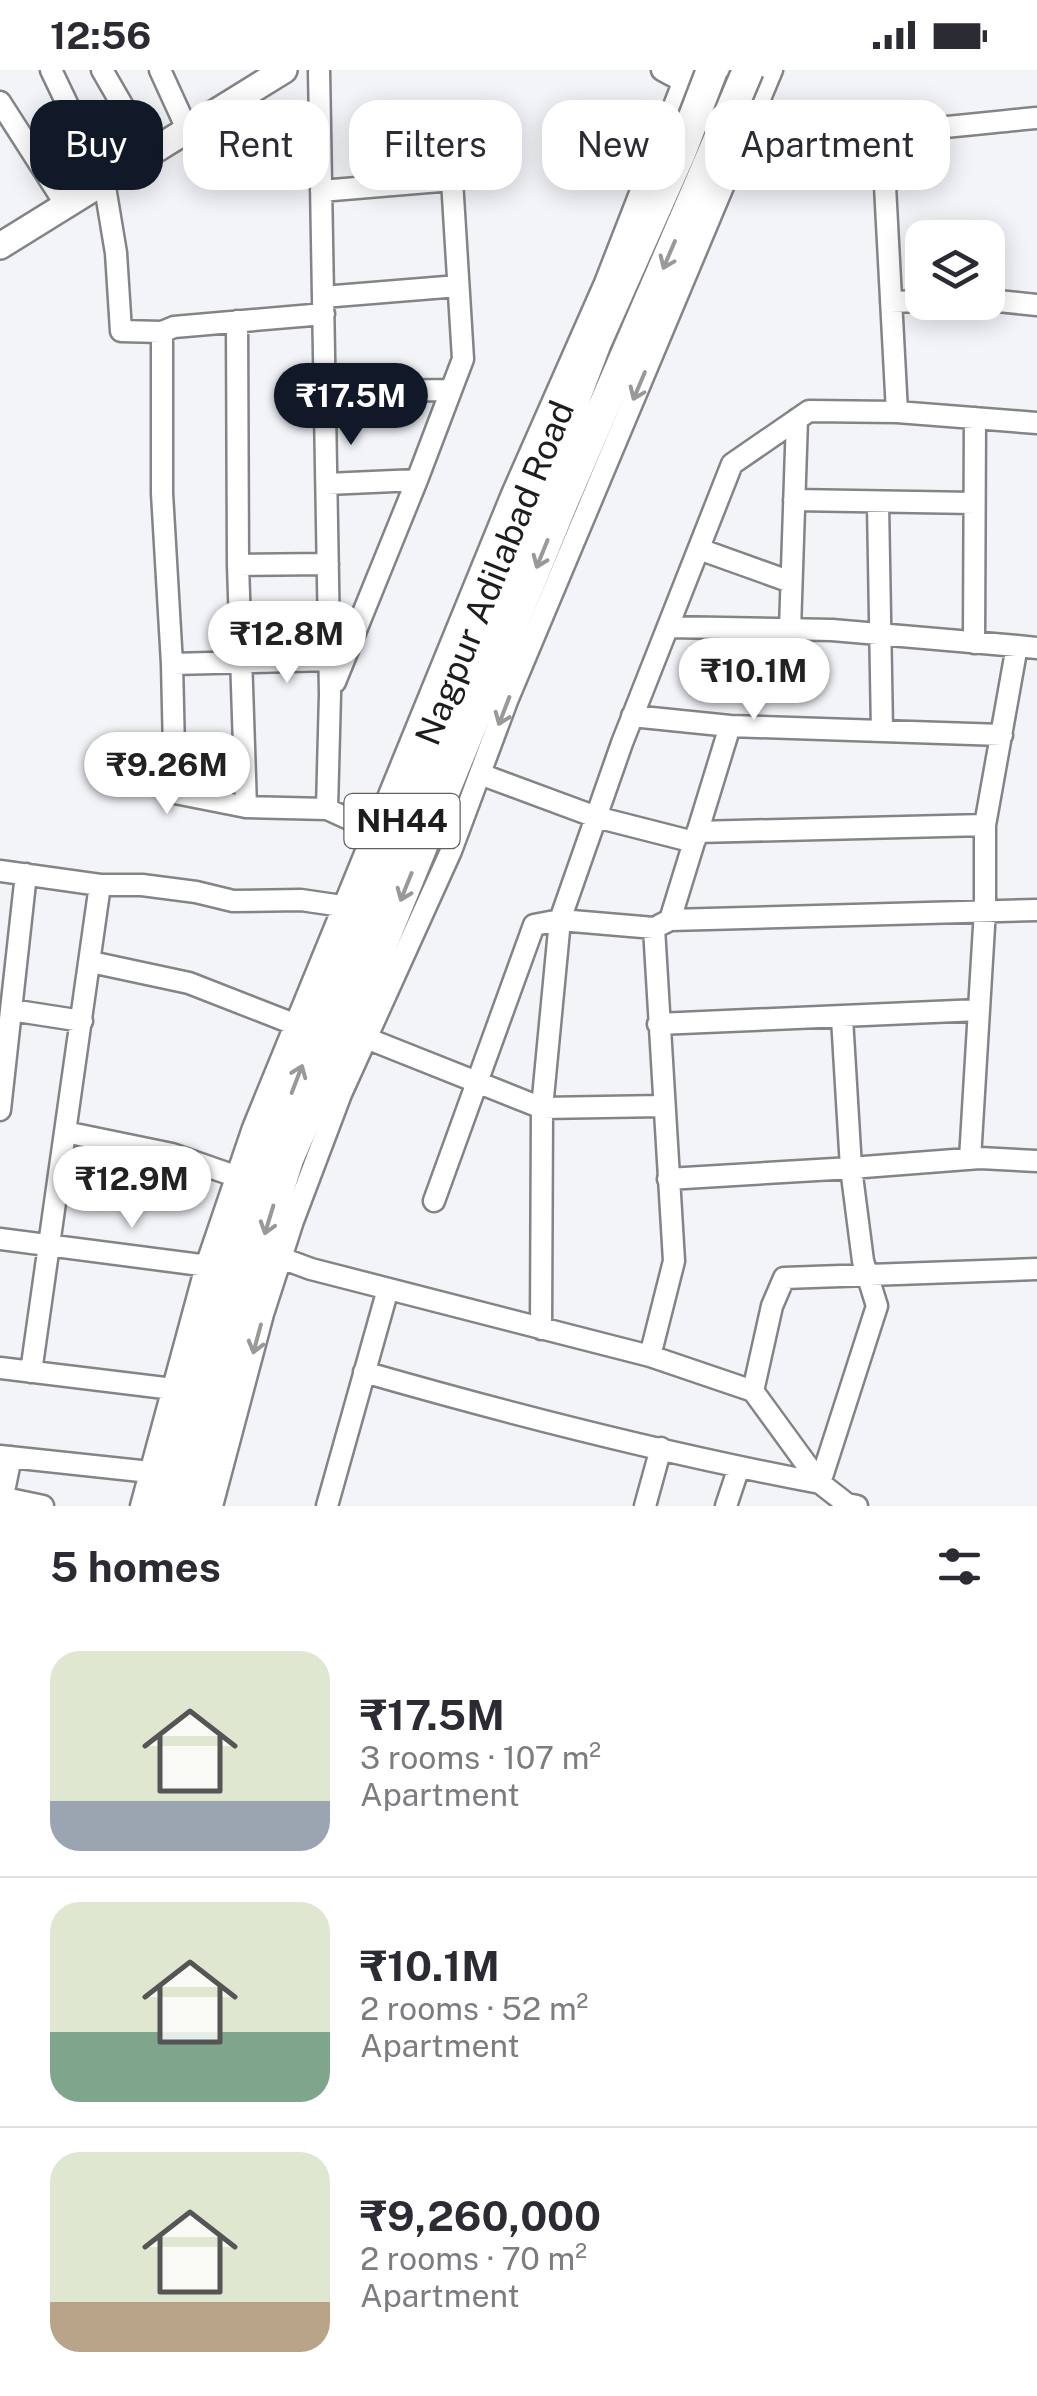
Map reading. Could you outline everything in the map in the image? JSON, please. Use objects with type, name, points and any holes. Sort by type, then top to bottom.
[{"type":"highway","name":"Nagpur Adilabad Road","points":[[163,1506],[240,1274],[288,1159],[383,972],[695,158],[712,70]]},
{"type":"highway","name":"Nagpur Adilabad Road","points":[[190,1506],[268,1154],[341,967],[524,532],[596,342],[695,158],[748,70]]},
{"type":"main road","points":[[235,100],[278,72]]},
{"type":"main road","points":[[0,246],[90,190]]},
{"type":"street","points":[[51,70],[65,100]]},
{"type":"street","points":[[102,70],[119,100]]},
{"type":"street","points":[[160,70],[183,119]]},
{"type":"street","points":[[319,70],[330,660],[326,810]]},
{"type":"street","points":[[662,70],[686,76],[722,100]]},
{"type":"street","points":[[759,100],[772,70]]},
{"type":"street","points":[[212,1506],[240,1274],[235,1176],[373,830],[605,282],[686,76]]},
{"type":"street","points":[[0,102],[66,205]]},
{"type":"street","points":[[950,124],[1037,118]]},
{"type":"street","points":[[321,191],[452,180],[463,359],[330,694]]},
{"type":"street","points":[[106,190],[116,252],[121,331],[162,332],[174,327],[458,286]]},
{"type":"street","points":[[281,1258],[366,1038],[383,972],[450,852],[722,190]]},
{"type":"street","points":[[885,190],[897,412]]},
{"type":"street","points":[[890,302],[905,302]]},
{"type":"street","points":[[1005,302],[1037,305]]},
{"type":"street","points":[[236,320],[238,565],[246,807]]},
{"type":"street","points":[[162,332],[162,493],[176,794],[246,807],[326,810],[373,830]]},
{"type":"street","points":[[325,396],[374,390],[451,390]]},
{"type":"street","points":[[542,1328],[542,1108],[560,920],[632,716],[732,464],[808,411],[897,412],[1037,423]]},
{"type":"street","points":[[974,643],[975,418]]},
{"type":"street","points":[[790,629],[797,419]]},
{"type":"street","points":[[326,484],[417,480]]},
{"type":"street","points":[[794,500],[974,503]]},
{"type":"street","points":[[878,504],[882,730]]},
{"type":"street","points":[[699,548],[792,582]]},
{"type":"street","points":[[238,565],[328,564]]},
{"type":"street","points":[[668,627],[790,629],[1027,647],[1002,735],[985,825],[985,910],[970,1159]]},
{"type":"street","points":[[172,664],[330,660]]},
{"type":"street","points":[[632,716],[730,726],[1002,735]]},
{"type":"street","points":[[650,1356],[674,1261],[658,1024],[662,924],[696,837],[730,726]]},
{"type":"street","points":[[480,774],[596,817],[696,837],[985,825]]},
{"type":"street","points":[[0,871],[100,885],[178,889],[233,901],[301,900],[342,906]]},
{"type":"street","points":[[0,1110],[4,1042],[11,1010],[8,954],[26,874]]},
{"type":"street","points":[[31,1372],[100,885]]},
{"type":"street","points":[[434,1201],[534,925],[560,920],[662,924],[1037,910]]},
{"type":"street","points":[[90,962],[190,983],[294,1024]]},
{"type":"street","points":[[11,1010],[82,1021]]},
{"type":"street","points":[[658,1024],[979,1010]]},
{"type":"street","points":[[825,1493],[877,1306],[866,1272],[851,1168],[842,1018]]},
{"type":"street","points":[[366,1038],[542,1108],[663,1106]]},
{"type":"street","points":[[66,1132],[172,1154],[235,1176]]},
{"type":"street","points":[[668,1179],[970,1159],[1037,1161]]},
{"type":"street","points":[[0,1239],[240,1274],[281,1258],[650,1356],[754,1391],[825,1493]]},
{"type":"street","points":[[754,1391],[772,1306],[784,1278],[1037,1268]]},
{"type":"street","points":[[142,1506],[172,1389],[240,1274]]},
{"type":"street","points":[[327,1506],[388,1289]]},
{"type":"street","points":[[0,1368],[172,1389]]},
{"type":"street","points":[[364,1372],[739,1468],[857,1506]]},
{"type":"street","points":[[645,1506],[661,1448]]},
{"type":"street","points":[[43,1506],[1,1500],[6,1456],[150,1472]]},
{"type":"street","points":[[726,1506],[739,1468]]}]
